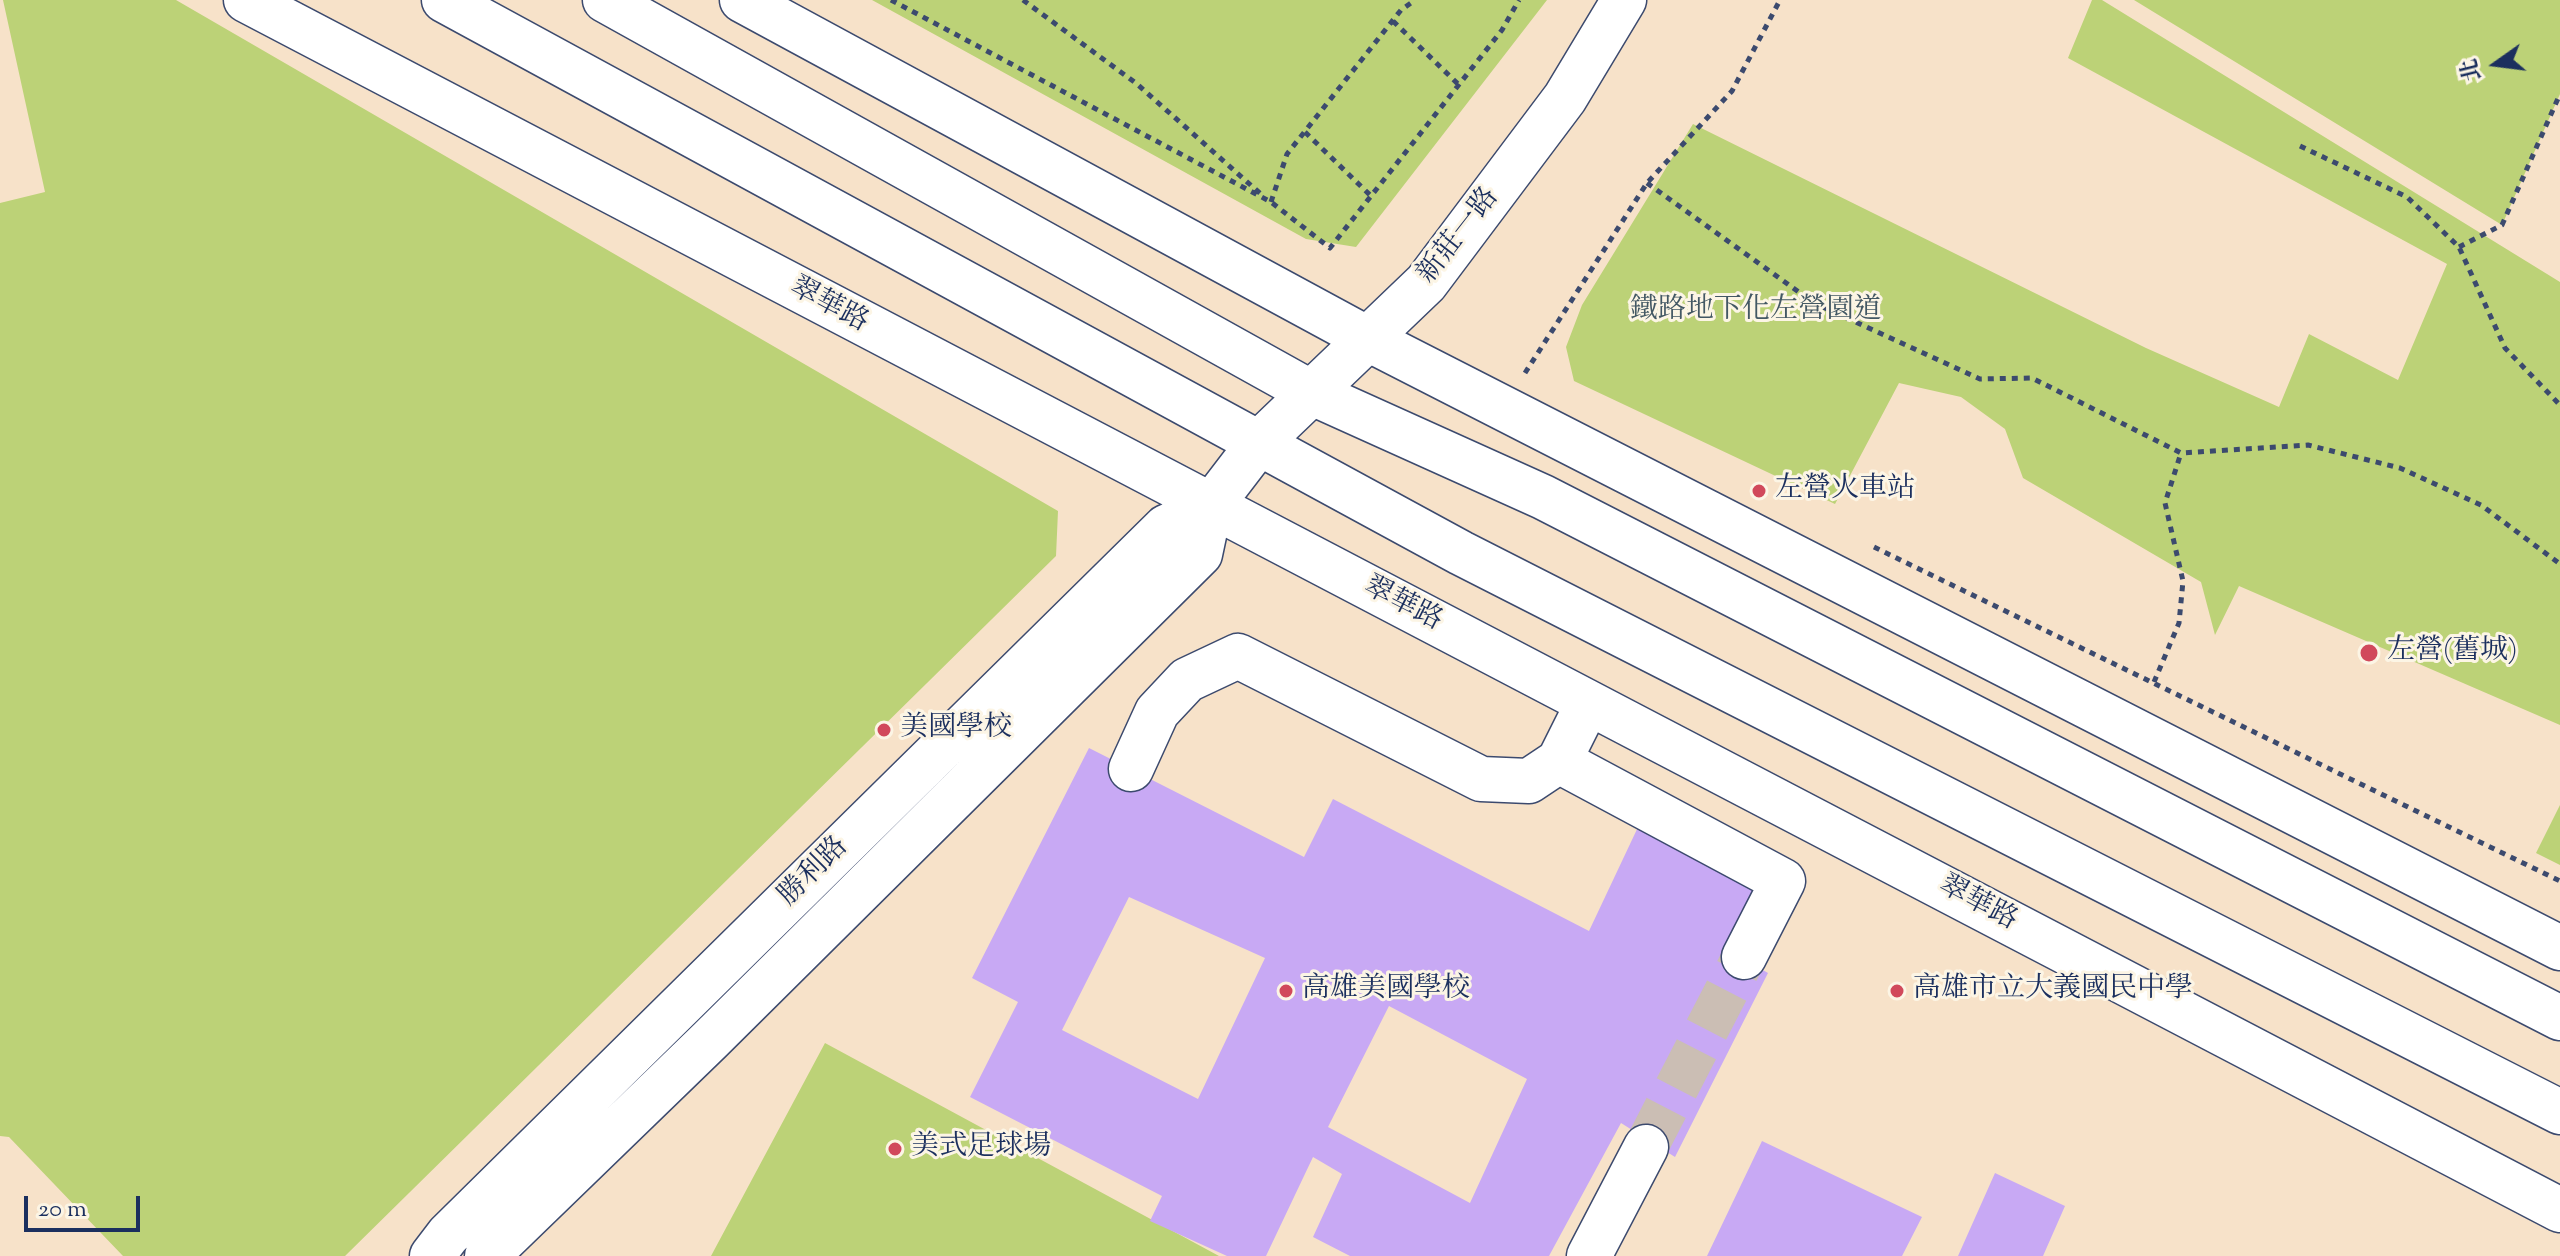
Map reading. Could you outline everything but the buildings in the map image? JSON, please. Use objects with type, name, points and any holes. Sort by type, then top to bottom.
[{"type":"street","name":"翠華路","points":[[246,0],[1210,507],[2560,1210]]},
{"type":"street","points":[[444,0],[1461,553],[2560,1112]]},
{"type":"street","points":[[742,0],[1368,339],[2560,948]]},
{"type":"street","name":"新莊一路","points":[[1259,443],[1426,283],[1565,98],[1624,0]]},
{"type":"street","points":[[620,5],[1310,392],[1543,497],[2560,1018]]},
{"type":"street","name":"勝利路","points":[[487,1256],[1200,554],[1210,507],[1259,443]]},
{"type":"street","name":"勝利路","points":[[432,1256],[448,1235],[1166,527],[1210,507]]},
{"type":"street","points":[[1131,769],[1157,712],[1187,680],[1238,656],[1481,779],[1529,781],[1559,761],[1588,703]]},
{"type":"street","points":[[1559,761],[1783,881],[1744,957]]},
{"type":"street","points":[[1589,1256],[1646,1147]]},
{"type":"path","points":[[891,0],[1271,202]]},
{"type":"path","points":[[1023,0],[1137,84],[1271,202],[1330,248],[1502,30],[1519,0]]},
{"type":"path","points":[[1271,202],[1287,154],[1393,21],[1415,0]]},
{"type":"path","points":[[1536,380],[1524,373],[1647,183],[1732,91],[1780,0]]},
{"type":"path","points":[[1393,21],[1459,85]]},
{"type":"path","points":[[2459,247],[2502,225],[2560,94]]},
{"type":"path","points":[[1305,132],[1371,196]]},
{"type":"path","points":[[2300,146],[2407,197],[2459,247],[2505,348],[2560,405]]},
{"type":"path","points":[[1647,183],[1814,303],[1980,379],[2032,378],[2181,453],[2308,445],[2400,468],[2481,505],[2560,564]]},
{"type":"path","points":[[2154,683],[2179,623],[2183,581],[2165,503],[2181,453]]},
{"type":"path","points":[[1871,545],[2560,881]]},
{"type":"green space","points":[[3,0],[176,0],[1058,511],[1056,556],[345,1256],[123,1256],[9,1137],[0,1136],[0,203],[45,192]]},
{"type":"green space","points":[[872,0],[1547,0],[1356,247],[1306,239]]},
{"type":"green space","name":"鐵路地下化左營園道","points":[[2092,0],[2102,0],[2560,282],[2560,725],[2239,586],[2215,635],[2201,582],[2023,478],[2005,429],[1961,397],[1899,383],[1835,504],[1574,381],[1566,347],[1582,305],[1693,124],[2146,348],[2279,407],[2309,334],[2398,380],[2447,264],[2068,58]]},
{"type":"green space","points":[[2134,0],[2560,0],[2560,94],[2502,225]]},
{"type":"green space","points":[[2560,805],[2560,865],[2536,853]]},
{"type":"green space","name":"美式足球場","points":[[825,1043],[1219,1256],[711,1256]]},
{"type":"tunnel","points":[[1646,1147],[1744,957]]},
{"type":"place","name":"左營火車站","points":[[1759,491]]},
{"type":"place","name":"左營(舊城)","points":[[2369,653]]},
{"type":"place","name":"美國學校","points":[[884,730]]},
{"type":"place","name":"高雄美國學校","points":[[1286,991]]},
{"type":"place","name":"高雄市立大義國民中學","points":[[1897,991]]},
{"type":"place","name":"美式足球場","points":[[895,1149]]}]
